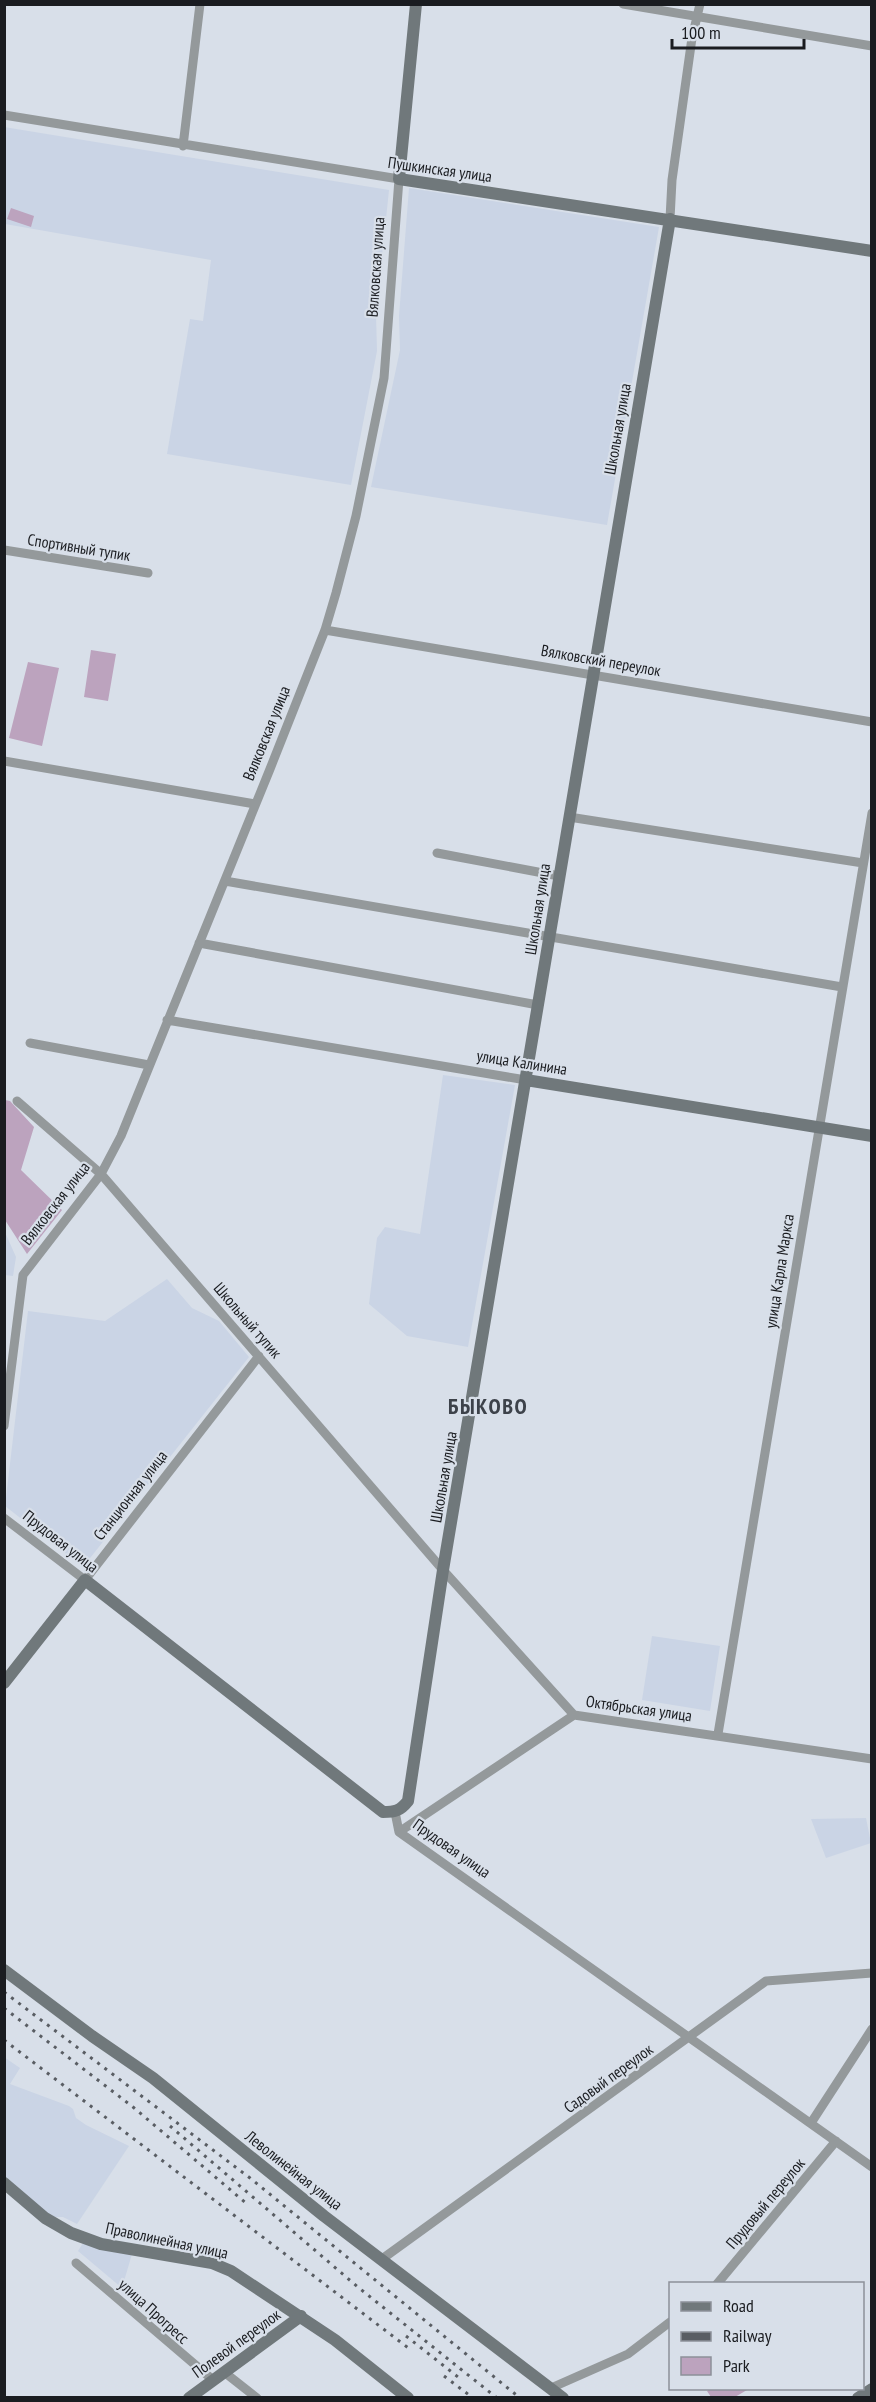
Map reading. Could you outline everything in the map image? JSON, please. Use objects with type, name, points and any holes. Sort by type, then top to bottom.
[{"type":"main road","name":"Вялковская улица","points":[[399,180],[416,4]]},
{"type":"main road","name":"Пушкинская улица","points":[[399,180],[872,251]]},
{"type":"main road","name":"Школьная улица","points":[[395,1812],[402,1809],[408,1801],[443,1570],[670,219]]},
{"type":"main road","name":"улица Калинина","points":[[526,1080],[872,1136]]},
{"type":"main road","name":"Станционная улица","points":[[4,1683],[85,1580]]},
{"type":"main road","name":"Прудовая улица","points":[[85,1580],[383,1812],[395,1812]]},
{"type":"main road","name":"Леволинейная улица","points":[[4,1970],[153,2078],[382,2259],[563,2397]]},
{"type":"main road","name":"Праволинейная улица","points":[[4,2183],[45,2218],[71,2233],[101,2244],[212,2263],[249,2281],[301,2316],[408,2397]]},
{"type":"main road","name":"Полевой переулок","points":[[189,2397],[301,2316]]},
{"type":"main road","points":[[858,2397],[872,2389]]},
{"type":"street","points":[[183,146],[200,4]]},
{"type":"street","points":[[623,4],[872,46]]},
{"type":"street","name":"Школьная улица","points":[[670,219],[672,180],[692,38],[700,4]]},
{"type":"street","name":"Пушкинская улица","points":[[4,115],[399,180]]},
{"type":"street","name":"Вялковская улица","points":[[4,1426],[23,1275],[100,1174],[121,1136],[325,630],[356,516],[384,378],[399,180]]},
{"type":"street","name":"Спортивный тупик","points":[[4,550],[148,573]]},
{"type":"street","name":"Вялковский переулок","points":[[325,630],[872,722]]},
{"type":"street","points":[[4,761],[255,804]]},
{"type":"street","name":"улица Карла Маркса","points":[[718,1734],[872,813]]},
{"type":"street","points":[[569,817],[863,863]]},
{"type":"street","points":[[437,853],[559,876]]},
{"type":"street","points":[[225,881],[842,987]]},
{"type":"street","points":[[199,943],[538,1005]]},
{"type":"street","name":"улица Калинина","points":[[167,1020],[526,1080]]},
{"type":"street","points":[[30,1043],[149,1065]]},
{"type":"street","name":"Школьный тупик","points":[[17,1101],[100,1174],[443,1570],[574,1715]]},
{"type":"street","name":"Станционная улица","points":[[85,1580],[259,1356]]},
{"type":"street","name":"Прудовая улица","points":[[4,1518],[85,1580]]},
{"type":"street","name":"Октябрьская улица","points":[[399,1832],[574,1715],[718,1734],[872,1759]]},
{"type":"street","name":"Прудовая улица","points":[[395,1812],[399,1832],[692,2037],[872,2167]]},
{"type":"street","name":"Садовый переулок","points":[[382,2259],[692,2037],[766,1981],[872,1973]]},
{"type":"street","points":[[811,2122],[872,2029]]},
{"type":"street","name":"Прудовый переулок","points":[[718,2282],[755,2241],[836,2141]]},
{"type":"street","name":"улица Прогресс","points":[[76,2263],[213,2380]]},
{"type":"street","points":[[551,2388],[628,2354],[669,2323]]},
{"type":"street","points":[[224,2372],[257,2397]]},
{"type":"shaded area","points":[[4,127],[389,190],[376,314],[377,351],[351,485],[167,454],[190,319],[203,321],[211,260],[5,224]]},
{"type":"shaded area","points":[[409,188],[659,227],[607,525],[371,487],[400,350],[399,316]]},
{"type":"shaded area","points":[[443,1075],[515,1085],[468,1347],[407,1336],[369,1304],[377,1238],[385,1227],[420,1234]]},
{"type":"shaded area","points":[[4,1230],[16,1257],[13,1276],[5,1275]]},
{"type":"shaded area","points":[[167,1279],[192,1308],[219,1321],[249,1357],[83,1567],[5,1506],[28,1311],[105,1321]]},
{"type":"shaded area","points":[[652,1636],[720,1646],[710,1711],[642,1700]]},
{"type":"shaded area","points":[[866,1818],[871,1843],[826,1858],[811,1819]]},
{"type":"shaded area","points":[[4,2057],[20,2068],[10,2084],[69,2106],[73,2109],[76,2118],[86,2125],[129,2146],[77,2224],[63,2217],[50,2217],[5,2178]]},
{"type":"shaded area","points":[[83,2243],[132,2254],[122,2288],[78,2251]]},
{"type":"green space","points":[[11,208],[34,216],[31,227],[7,219]]},
{"type":"green space","points":[[91,650],[116,654],[108,701],[84,697]]},
{"type":"green space","points":[[28,662],[59,668],[42,746],[9,738]]},
{"type":"green space","points":[[5,1100],[10,1101],[34,1127],[21,1170],[62,1210],[27,1254],[5,1220]]},
{"type":"green space","points":[[747,2390],[735,2397],[711,2397],[707,2391]]},
{"type":"railway","points":[[4,1992],[250,2178],[520,2398]]},
{"type":"railway","points":[[4,2008],[133,2107],[247,2204]]},
{"type":"railway","points":[[4,2040],[411,2350]]},
{"type":"railway","points":[[170,2126],[359,2288],[497,2398]]},
{"type":"railway","points":[[406,2336],[458,2377]]},
{"type":"railway","points":[[444,2376],[473,2398]]},
{"type":"district","name":"БЫКОВО","points":[[488,1406]]}]
